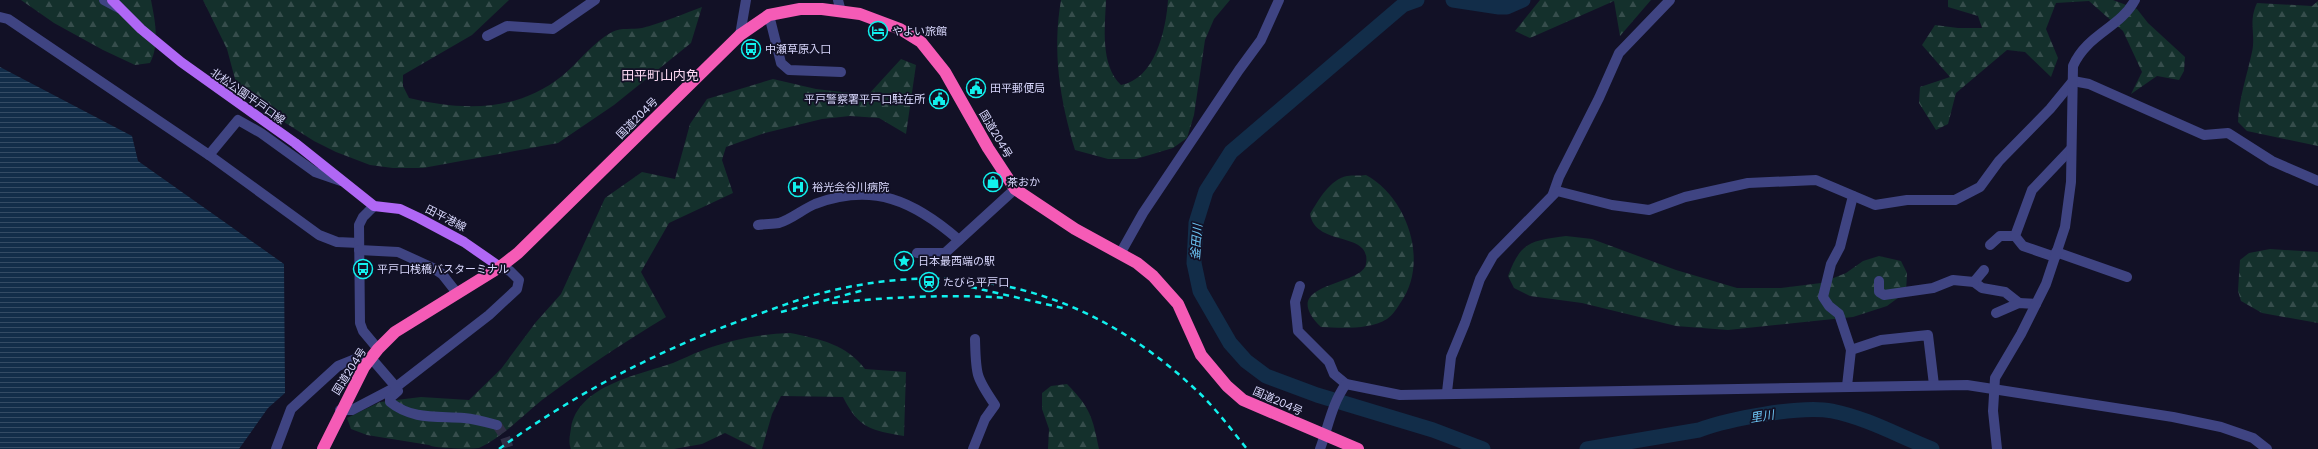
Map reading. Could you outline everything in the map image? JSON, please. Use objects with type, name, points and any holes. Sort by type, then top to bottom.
[{"type":"highway","name":"国道204号","points":[[323,449],[340,410],[374,353],[395,332],[500,267],[523,248],[740,35],[769,15],[800,9],[860,14],[900,29],[921,42],[945,72],[988,148],[1014,189],[1074,229],[1137,263],[1153,276],[1178,304],[1201,355],[1227,386],[1243,400],[1325,433],[1358,449]]},
{"type":"main road","name":"北松公園平戸口線","points":[[115,4],[181,62],[295,143],[374,206]]},
{"type":"main road","name":"田平港線","points":[[374,206],[400,209],[419,218],[464,242],[500,267]]},
{"type":"street","points":[[104,0],[115,4]]},
{"type":"street","points":[[487,36],[507,26],[553,28],[595,0]]},
{"type":"street","points":[[740,35],[746,0]]},
{"type":"street","points":[[838,0],[841,12]]},
{"type":"street","points":[[1120,254],[1143,212],[1261,40],[1279,0]]},
{"type":"street","points":[[1553,194],[1558,177],[1599,98],[1619,53],[1670,0]]},
{"type":"street","points":[[1997,449],[1993,411],[1994,388],[1999,369],[2021,334],[2046,284],[2065,227],[2071,182],[2073,66],[2078,53],[2088,42],[2128,12],[2135,0]]},
{"type":"street","points":[[769,15],[781,63],[789,70],[841,72]]},
{"type":"street","points":[[0,18],[8,20],[209,155],[320,235],[337,242],[359,247],[398,252],[433,268],[442,274],[457,293]]},
{"type":"street","points":[[1447,392],[1451,357],[1465,323],[1480,279],[1493,256],[1557,191],[1569,192],[1612,205],[1649,210],[1685,197],[1748,183],[1816,180],[1875,205],[1908,200],[1935,201],[1960,199],[1980,187],[1999,161],[2050,109],[2073,81]]},
{"type":"street","points":[[2073,81],[2089,84],[2204,135],[2228,133],[2272,161],[2318,181]]},
{"type":"street","points":[[209,155],[238,120],[261,133],[315,172],[342,181]]},
{"type":"street","points":[[2015,236],[2032,190],[2071,149]]},
{"type":"street","points":[[917,253],[945,253],[1014,189]]},
{"type":"street","points":[[758,225],[779,223],[815,204],[863,193],[890,197],[900,201],[921,212],[958,240]]},
{"type":"street","points":[[1847,386],[1851,350],[1839,314],[1829,306],[1823,297],[1831,264],[1840,247],[1853,196]]},
{"type":"street","points":[[374,206],[363,217],[359,225],[360,323],[362,332],[398,391],[390,398],[390,402],[399,410],[424,417],[463,418],[497,425]]},
{"type":"street","points":[[1990,245],[2000,236],[2015,236]]},
{"type":"street","points":[[2015,236],[2023,246],[2127,277]]},
{"type":"street","points":[[340,410],[352,410],[396,387],[489,315],[518,289],[519,280],[510,271],[500,267]]},
{"type":"street","points":[[1974,282],[1984,270]]},
{"type":"street","points":[[1879,281],[1879,292],[1884,295],[1933,288],[1953,280],[1974,282],[1982,288],[2005,292],[2019,303]]},
{"type":"street","points":[[1300,286],[1295,302],[1298,331],[1329,362],[1334,374],[1344,387],[1400,394],[1447,392],[1967,385],[2173,417],[2221,427],[2253,438],[2267,449]]},
{"type":"street","points":[[1996,313],[2019,303],[2036,304]]},
{"type":"street","points":[[1851,350],[1881,340],[1928,335],[1934,385]]},
{"type":"street","points":[[973,449],[985,419],[995,405],[977,378],[975,339]]},
{"type":"street","points":[[276,449],[291,409],[338,366],[374,353]]},
{"type":"street","points":[[1320,449],[1344,387]]},
{"type":"green space","points":[[21,0],[151,0],[156,40],[150,63],[135,65],[103,50],[54,23]]},
{"type":"green space","points":[[203,0],[509,0],[472,35],[403,75],[403,86],[409,98],[449,105],[469,106],[508,102],[527,96],[545,88],[562,76],[592,47],[612,32],[650,26],[702,7],[691,43],[614,105],[558,143],[423,168],[393,168],[370,165],[336,152],[314,141],[262,108],[244,92],[235,79],[227,49]]},
{"type":"green space","points":[[1061,0],[1106,0],[1105,45],[1114,77],[1121,85],[1133,81],[1150,63],[1156,52],[1165,25],[1168,0],[1230,0],[1214,19],[1205,40],[1194,115],[1187,138],[1173,148],[1136,159],[1108,159],[1075,150],[1065,113],[1059,76],[1057,38]]},
{"type":"green space","points":[[1540,0],[1651,0],[1620,36],[1614,1],[1530,38],[1515,31]]},
{"type":"green space","points":[[1948,0],[2113,0],[2137,9],[2148,23],[2185,57],[2184,71],[2179,80],[2157,76],[2131,94],[2142,72],[2123,31],[2089,1],[2056,3],[2046,29],[2058,58],[2051,77],[2025,52],[2007,50],[1956,93],[1948,124],[1936,130],[1919,103],[1920,87],[1950,77],[1922,45],[1935,25],[1958,28],[1982,28],[1978,16],[1948,7]]},
{"type":"green space","points":[[2318,1],[2318,146],[2247,131],[2238,122],[2242,95],[2253,46],[2253,16],[2257,3],[2312,6]]},
{"type":"green space","points":[[901,59],[916,65],[906,134],[879,118],[850,116],[822,119],[765,133],[726,147],[722,160],[733,193],[669,223],[641,272],[666,317],[572,378],[542,400],[496,438],[479,448],[461,449],[438,447],[367,435],[351,429],[347,418],[380,402],[421,397],[469,400],[501,369],[536,322],[561,294],[605,198],[642,172],[675,179],[690,124],[707,99],[773,79],[816,89],[868,95]]},
{"type":"green space","points":[[1366,175],[1381,185],[1393,199],[1403,215],[1410,232],[1413,250],[1413,269],[1409,286],[1401,302],[1393,313],[1380,323],[1355,328],[1321,327],[1310,312],[1308,301],[1314,293],[1361,271],[1366,264],[1366,253],[1361,247],[1352,242],[1332,236],[1322,231],[1314,225],[1310,214],[1325,191],[1335,181],[1347,176]]},
{"type":"green space","points":[[1566,236],[1592,239],[1676,270],[1737,288],[1781,288],[1821,283],[1846,273],[1863,261],[1879,256],[1901,261],[1907,273],[1906,292],[1887,306],[1853,317],[1728,330],[1676,326],[1582,303],[1530,296],[1514,288],[1508,276],[1513,264],[1523,249],[1544,239]]},
{"type":"green space","points":[[2270,249],[2318,252],[2318,323],[2262,313],[2241,301],[2238,291],[2240,260],[2249,253]]},
{"type":"green space","points":[[790,333],[822,340],[841,348],[858,361],[865,369],[906,372],[904,436],[883,432],[867,426],[855,416],[843,397],[781,396],[772,414],[762,449],[757,449],[725,433],[702,444],[674,449],[571,449],[571,428],[576,413],[585,401],[597,392],[612,384],[723,344],[756,336]]},
{"type":"green space","points":[[1067,384],[1086,406],[1095,429],[1099,449],[1048,449],[1049,429],[1042,409],[1042,393],[1051,386]]},
{"type":"water","points":[[0,67],[132,136],[138,161],[284,264],[285,393],[268,408],[239,449],[0,449]]},
{"type":"waterway","name":"釜田川","points":[[1417,0],[1403,5],[1231,152],[1206,191],[1196,223],[1194,263],[1200,291],[1230,343],[1246,361],[1266,376],[1317,395],[1433,430],[1483,449]]},
{"type":"waterway","name":"釜田川","points":[[1453,0],[1499,7],[1507,7],[1523,0]]},
{"type":"waterway","name":"里川","points":[[1587,449],[1699,430],[1765,414],[1802,410],[1832,411],[1845,414],[1932,449]]},
{"type":"tunnel","points":[[497,425],[505,437],[509,449]]},
{"type":"railway","points":[[499,449],[527,429],[585,393],[616,376],[678,346],[742,320],[786,304],[830,291],[881,282],[931,279],[979,282],[1025,291],[1070,306],[1113,327],[1154,355],[1194,388],[1215,410],[1247,449]]},
{"type":"railway","points":[[971,287],[1067,309]]},
{"type":"railway","points":[[781,312],[864,290]]},
{"type":"railway","points":[[832,303],[919,297],[963,296],[1007,298]]},
{"type":"place","name":"やよい旅館","points":[[878,31]]},
{"type":"place","name":"中瀬草原入口","points":[[751,49]]},
{"type":"place","name":"田平郵便局","points":[[976,88]]},
{"type":"place","name":"平戸警察署平戸口駐在所","points":[[939,99]]},
{"type":"place","name":"茶おか","points":[[993,182]]},
{"type":"place","name":"裕光会谷川病院","points":[[798,187]]},
{"type":"place","name":"日本最西端の駅","points":[[904,261]]},
{"type":"place","name":"平戸口桟橋バスターミナル","points":[[363,269]]},
{"type":"place","name":"たびら平戸口","points":[[929,282]]},
{"type":"district","name":"田平町山内免","points":[[660,75]]}]
